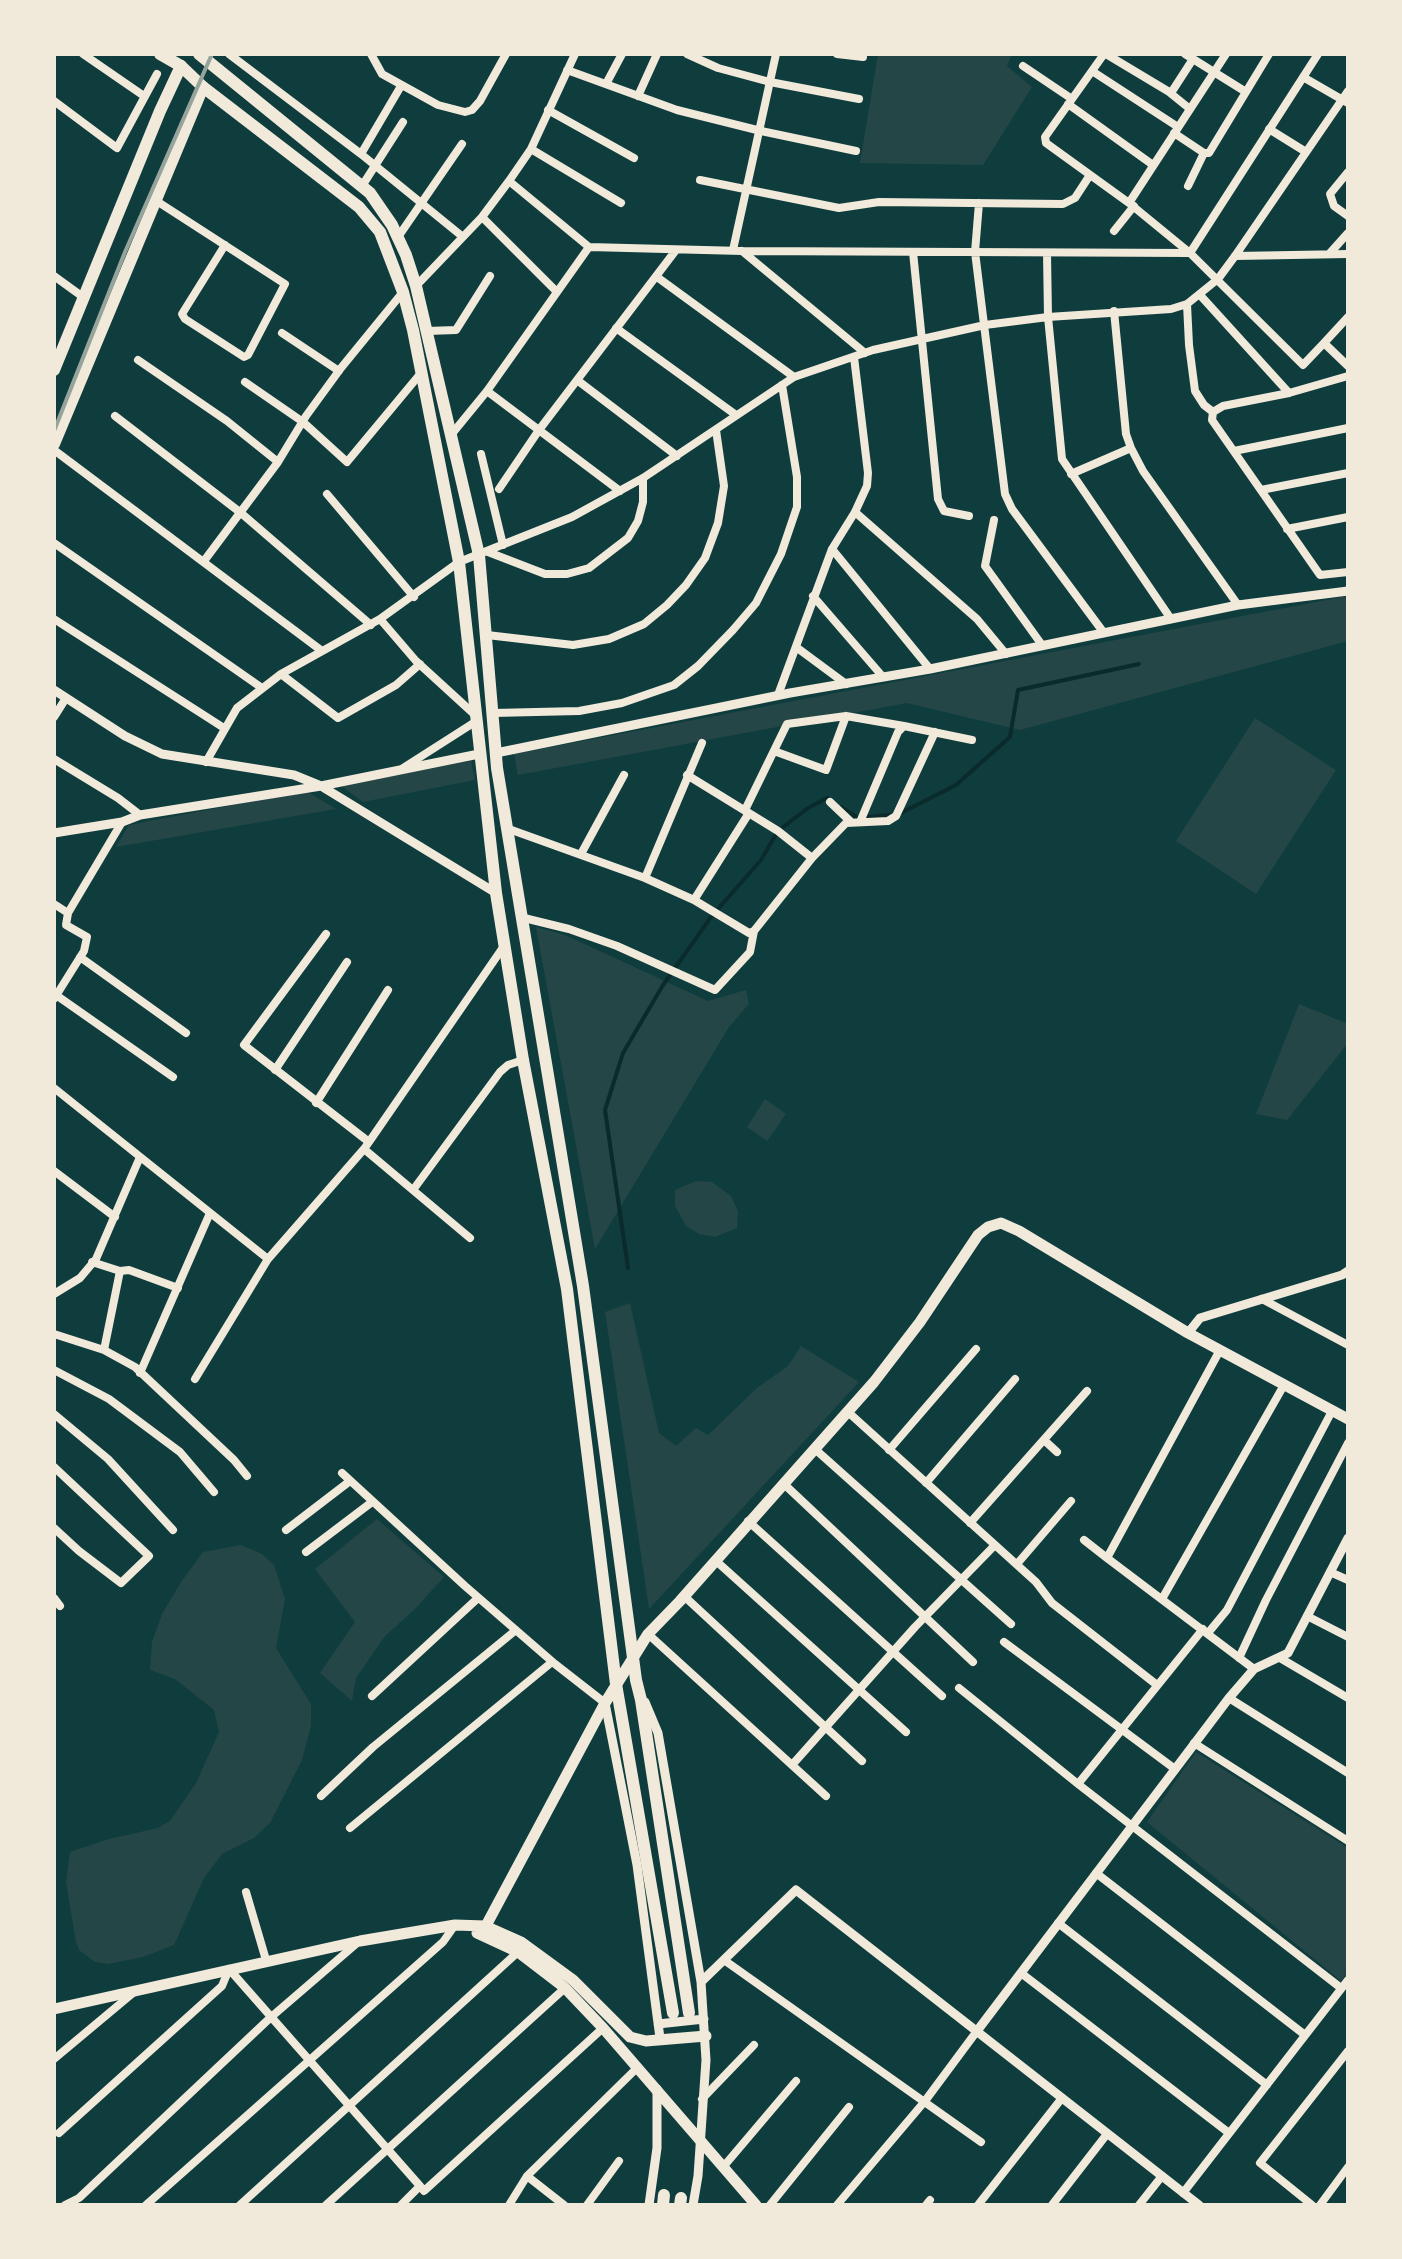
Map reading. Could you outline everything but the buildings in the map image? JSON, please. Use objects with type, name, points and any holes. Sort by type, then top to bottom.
[{"type":"main road","points":[[160,54],[184,60],[203,87],[359,207],[380,232],[403,292],[413,330],[459,562],[496,893],[523,1060],[567,1289],[616,1684],[673,2013]]},
{"type":"main road","points":[[199,54],[215,60],[370,193],[398,237],[416,286],[483,554],[496,753],[506,828],[583,1286],[636,1680],[689,2013]]},
{"type":"main road","points":[[54,370],[160,111],[184,60]]},
{"type":"main road","points":[[54,447],[215,60]]},
{"type":"main road","points":[[483,1931],[605,1703],[648,1634],[848,1412],[920,1322],[978,1235],[1001,1223],[1019,1231],[1188,1333],[1348,1419]]},
{"type":"main road","points":[[54,2009],[266,1960],[360,1941],[459,1926],[521,1942],[573,1980],[630,2037],[646,2041],[706,2036]]},
{"type":"main road","points":[[483,1931],[518,1952],[565,1988],[657,2088],[756,2205]]},
{"type":"street","points":[[83,54],[144,96]]},
{"type":"street","points":[[229,54],[361,154],[463,237]]},
{"type":"street","points":[[371,54],[382,74],[401,86],[438,105],[465,112],[472,110],[480,101],[506,54]]},
{"type":"street","points":[[416,286],[482,217],[531,149],[575,54]]},
{"type":"street","points":[[606,84],[622,54]]},
{"type":"street","points":[[638,96],[657,54]]},
{"type":"street","points":[[687,54],[718,68],[770,82],[859,99]]},
{"type":"street","points":[[738,251],[745,189],[761,131],[776,54]]},
{"type":"street","points":[[837,54],[863,57]]},
{"type":"street","points":[[1114,231],[1226,54]]},
{"type":"street","points":[[1092,71],[1204,153],[1209,153],[1269,54]]},
{"type":"street","points":[[1190,253],[1318,54]]},
{"type":"street","points":[[1190,109],[1169,92],[1101,55],[1045,137],[1045,142],[1131,204],[1190,253],[1303,365],[1348,317]]},
{"type":"street","points":[[1169,92],[1172,92],[1189,56],[1246,92]]},
{"type":"street","points":[[1023,66],[1153,165]]},
{"type":"street","points":[[567,70],[677,110],[856,151]]},
{"type":"street","points":[[54,101],[117,148],[157,74]]},
{"type":"street","points":[[206,762],[237,708],[281,674],[371,625],[459,562],[572,517],[643,478],[794,377],[865,353],[985,325],[1114,311],[1171,309],[1187,304],[1218,279],[1346,98],[1303,77]]},
{"type":"street","points":[[361,154],[401,86]]},
{"type":"street","points":[[548,110],[634,158]]},
{"type":"street","points":[[362,186],[403,122]]},
{"type":"street","points":[[1269,129],[1306,152]]},
{"type":"street","points":[[398,237],[462,144]]},
{"type":"street","points":[[531,149],[621,203]]},
{"type":"street","points":[[1188,186],[1204,153]]},
{"type":"street","points":[[1348,172],[1330,194],[1334,206],[1348,216]]},
{"type":"street","points":[[700,180],[839,208],[879,202],[1063,204],[1075,198],[1090,175]]},
{"type":"street","points":[[509,181],[589,247],[738,251],[1190,253]]},
{"type":"street","points":[[155,200],[225,245],[286,286],[248,355],[244,357],[182,314],[225,245]]},
{"type":"street","points":[[979,203],[975,252],[1007,500],[1104,633]]},
{"type":"street","points":[[482,217],[557,292]]},
{"type":"street","points":[[1330,253],[1348,233]]},
{"type":"street","points":[[451,435],[487,391],[589,247]]},
{"type":"street","points":[[499,489],[539,430],[676,250]]},
{"type":"street","points":[[738,251],[865,353]]},
{"type":"street","points":[[913,252],[938,499],[944,511],[969,516]]},
{"type":"street","points":[[1047,253],[1048,317],[1062,459],[1171,619]]},
{"type":"street","points":[[1235,256],[1348,254]]},
{"type":"street","points":[[54,276],[83,297]]},
{"type":"street","points":[[427,331],[456,330],[490,276]]},
{"type":"street","points":[[657,277],[794,377]]},
{"type":"street","points":[[204,561],[278,462],[339,371],[403,292]]},
{"type":"street","points":[[1200,295],[1289,393]]},
{"type":"street","points":[[1187,304],[1195,391],[1213,412]]},
{"type":"street","points":[[1114,311],[1126,434],[1131,448],[1143,471],[1238,605]]},
{"type":"street","points":[[616,328],[736,415]]},
{"type":"street","points":[[282,333],[339,371]]},
{"type":"street","points":[[1324,343],[1348,366]]},
{"type":"street","points":[[778,695],[832,549],[867,486],[854,357]]},
{"type":"street","points":[[138,360],[227,421],[278,462]]},
{"type":"street","points":[[245,382],[303,422],[347,462],[421,373]]},
{"type":"street","points":[[1213,412],[1223,406],[1289,393],[1348,376]]},
{"type":"street","points":[[577,380],[677,456]]},
{"type":"street","points":[[493,713],[579,711],[622,703],[674,685],[698,666],[733,630],[756,603],[781,554],[797,507],[797,477],[782,385]]},
{"type":"street","points":[[487,391],[620,491]]},
{"type":"street","points":[[1213,412],[1212,420],[1320,575],[1348,572]]},
{"type":"street","points":[[115,416],[241,513],[371,625]]},
{"type":"street","points":[[1234,451],[1348,428]]},
{"type":"street","points":[[487,635],[573,645],[609,639],[644,624],[667,605],[705,558],[718,523],[724,486],[716,430]]},
{"type":"street","points":[[54,447],[322,651]]},
{"type":"street","points":[[1071,474],[1131,448]]},
{"type":"street","points":[[481,454],[503,545]]},
{"type":"street","points":[[1261,490],[1348,473]]},
{"type":"street","points":[[483,554],[545,574],[567,574],[589,568],[609,556],[633,530],[643,502],[643,478]]},
{"type":"street","points":[[327,494],[414,597]]},
{"type":"street","points":[[855,512],[977,619],[1006,654]]},
{"type":"street","points":[[1287,529],[1348,517]]},
{"type":"street","points":[[994,520],[985,566],[1042,645]]},
{"type":"street","points":[[54,543],[262,688]]},
{"type":"street","points":[[832,549],[930,669]]},
{"type":"street","points":[[496,753],[778,695],[1006,654],[1238,605],[1348,591]]},
{"type":"street","points":[[813,596],[883,677]]},
{"type":"street","points":[[54,619],[224,728]]},
{"type":"street","points":[[380,619],[475,718],[399,770]]},
{"type":"street","points":[[796,647],[846,684]]},
{"type":"street","points":[[281,674],[338,718],[396,685],[420,664]]},
{"type":"street","points":[[54,690],[125,736],[162,754],[294,775],[321,786],[496,893]]},
{"type":"street","points":[[54,717],[66,698]]},
{"type":"street","points":[[774,751],[826,770],[846,716]]},
{"type":"street","points":[[694,900],[747,811],[787,724],[846,716],[972,740]]},
{"type":"street","points":[[520,916],[569,929],[715,990],[750,952],[754,931],[812,858],[857,822],[898,732],[904,726]]},
{"type":"street","points":[[830,802],[857,822],[888,821],[897,813],[935,732]]},
{"type":"street","points":[[645,878],[702,743]]},
{"type":"street","points":[[54,833],[122,822],[140,815],[321,786],[479,754]]},
{"type":"street","points":[[54,759],[140,815]]},
{"type":"street","points":[[581,854],[624,775]]},
{"type":"street","points":[[687,775],[761,820],[812,858]]},
{"type":"street","points":[[122,822],[68,913],[66,925],[87,937],[80,957],[55,997],[173,1077]]},
{"type":"street","points":[[506,828],[645,878],[694,900],[744,931],[754,931]]},
{"type":"street","points":[[54,904],[68,913]]},
{"type":"street","points":[[326,934],[244,1045],[316,1103],[470,1238]]},
{"type":"street","points":[[195,1379],[268,1259],[366,1146],[504,946]]},
{"type":"street","points":[[80,957],[186,1033]]},
{"type":"street","points":[[275,1070],[347,962]]},
{"type":"street","points":[[316,1103],[388,990]]},
{"type":"street","points":[[413,1190],[500,1072],[508,1065],[523,1060]]},
{"type":"street","points":[[54,1088],[268,1259]]},
{"type":"street","points":[[54,1294],[80,1278],[102,1249],[140,1157]]},
{"type":"street","points":[[54,1171],[115,1217]]},
{"type":"street","points":[[140,1373],[210,1213]]},
{"type":"street","points":[[92,1262],[120,1271],[129,1270],[178,1288]]},
{"type":"street","points":[[104,1350],[120,1271]]},
{"type":"street","points":[[1188,1333],[1200,1318],[1346,1275]]},
{"type":"street","points":[[1262,1299],[1348,1345]]},
{"type":"street","points":[[54,1334],[104,1350],[140,1373],[234,1460],[247,1476]]},
{"type":"street","points":[[889,1450],[976,1349]]},
{"type":"street","points":[[1107,1558],[1220,1350]]},
{"type":"street","points":[[54,1370],[109,1399],[180,1452],[214,1492]]},
{"type":"street","points":[[926,1483],[1015,1379]]},
{"type":"street","points":[[1162,1599],[1284,1385]]},
{"type":"street","points":[[970,1523],[1087,1391]]},
{"type":"street","points":[[1078,1784],[1157,1685],[1227,1610],[1332,1411]]},
{"type":"street","points":[[848,1412],[1017,1564],[1052,1603],[1157,1685]]},
{"type":"street","points":[[54,1414],[108,1459],[173,1530]]},
{"type":"street","points":[[1044,1440],[1057,1452]]},
{"type":"street","points":[[1239,1658],[1348,1443]]},
{"type":"street","points":[[816,1450],[1011,1624]]},
{"type":"street","points":[[54,1467],[149,1556],[121,1583],[54,1528]]},
{"type":"street","points":[[342,1473],[478,1598],[605,1703],[637,1865],[660,2038]]},
{"type":"street","points":[[286,1530],[350,1481]]},
{"type":"street","points":[[784,1484],[973,1662]]},
{"type":"street","points":[[1017,1564],[1071,1501]]},
{"type":"street","points":[[306,1552],[372,1502]]},
{"type":"street","points":[[748,1521],[942,1696]]},
{"type":"street","points":[[837,2205],[925,2101],[1229,1698],[1254,1669],[1288,1653],[1348,1538]]},
{"type":"street","points":[[1084,1540],[1254,1669]]},
{"type":"street","points":[[792,1765],[925,1617],[995,1545]]},
{"type":"street","points":[[715,1560],[906,1732]]},
{"type":"street","points":[[1330,1572],[1348,1580]]},
{"type":"street","points":[[684,1596],[862,1761]]},
{"type":"street","points":[[372,1696],[478,1598]]},
{"type":"street","points":[[1307,1616],[1348,1637]]},
{"type":"street","points":[[321,1796],[373,1747],[516,1630]]},
{"type":"street","points":[[648,1634],[826,1796]]},
{"type":"street","points":[[1004,1642],[1175,1769]]},
{"type":"street","points":[[1280,1658],[1348,1698]]},
{"type":"street","points":[[350,1828],[552,1662]]},
{"type":"street","points":[[636,1680],[658,1733],[701,1982],[706,2036],[698,2176],[693,2205]]},
{"type":"street","points":[[959,1688],[1341,1988]]},
{"type":"street","points":[[1229,1698],[1348,1773]]},
{"type":"street","points":[[1194,1743],[1348,1841]]},
{"type":"street","points":[[1096,1873],[1305,2035]]},
{"type":"street","points":[[701,1982],[796,1890],[1199,2205]]},
{"type":"street","points":[[246,1892],[266,1960]]},
{"type":"street","points":[[1058,1923],[1267,2085]]},
{"type":"street","points":[[146,2205],[459,1926]]},
{"type":"street","points":[[65,2205],[79,2198],[270,2018],[360,1941]]},
{"type":"street","points":[[240,2205],[518,1952]]},
{"type":"street","points":[[724,1960],[981,2142]]},
{"type":"street","points":[[59,2133],[222,1986],[229,1969],[424,2191],[603,2028]]},
{"type":"street","points":[[1021,1973],[1229,2133]]},
{"type":"street","points":[[1183,2193],[1348,1980]]},
{"type":"street","points":[[326,2205],[565,1988]]},
{"type":"street","points":[[54,2059],[137,1990]]},
{"type":"street","points":[[658,2024],[704,2019]]},
{"type":"street","points":[[702,2100],[754,2045]]},
{"type":"street","points":[[1312,2205],[1260,2163],[1348,2051]]},
{"type":"street","points":[[509,2205],[527,2176],[638,2067]]},
{"type":"street","points":[[724,2166],[796,2081]]},
{"type":"street","points":[[649,2205],[657,2148],[657,2088]]},
{"type":"street","points":[[978,2205],[1062,2098]]},
{"type":"street","points":[[770,2205],[849,2107]]},
{"type":"street","points":[[1052,2205],[1107,2134]]},
{"type":"street","points":[[587,2205],[619,2161]]},
{"type":"street","points":[[1320,2205],[1348,2167]]},
{"type":"street","points":[[527,2176],[564,2205]]},
{"type":"street","points":[[1139,2205],[1162,2176]]},
{"type":"street","points":[[401,2205],[420,2186]]},
{"type":"street","points":[[79,2198],[88,2205]]},
{"type":"shaded area","points":[[878,54],[1012,54],[1007,66],[1032,87],[983,165],[860,163]]},
{"type":"shaded area","points":[[1348,596],[1348,641],[1020,730],[907,703],[518,775],[514,754]]},
{"type":"shaded area","points":[[1255,718],[1336,770],[1256,894],[1176,841]]},
{"type":"shaded area","points":[[471,761],[475,780],[363,802],[340,785]]},
{"type":"shaded area","points":[[306,791],[336,809],[116,847],[129,825]]},
{"type":"shaded area","points":[[536,927],[565,935],[708,1001],[746,990],[749,1004],[729,1027],[595,1249]]},
{"type":"shaded area","points":[[1299,1004],[1348,1024],[1348,1043],[1287,1120],[1256,1114]]},
{"type":"shaded area","points":[[765,1099],[786,1114],[767,1141],[747,1127]]},
{"type":"shaded area","points":[[696,1181],[712,1182],[731,1196],[738,1211],[737,1228],[715,1237],[699,1234],[686,1226],[675,1206],[675,1190]]},
{"type":"shaded area","points":[[630,1303],[659,1433],[676,1446],[696,1428],[708,1435],[757,1388],[788,1366],[801,1346],[859,1382],[649,1609],[605,1312]]},
{"type":"shaded area","points":[[377,1519],[444,1577],[385,1636],[356,1678],[352,1701],[320,1673],[355,1622],[315,1569]]},
{"type":"shaded area","points":[[241,1545],[262,1554],[274,1565],[285,1599],[276,1648],[311,1704],[311,1726],[302,1760],[270,1823],[254,1838],[222,1854],[204,1878],[174,1945],[143,1957],[108,1964],[95,1962],[79,1950],[76,1942],[66,1882],[70,1852],[158,1828],[170,1821],[196,1783],[219,1732],[214,1710],[175,1679],[150,1670],[152,1642],[162,1614],[203,1552]]},
{"type":"shaded area","points":[[1196,1752],[1348,1848],[1348,1972],[1341,1981],[1147,1822]]},
{"type":"waterway","points":[[841,807],[858,818],[899,814],[956,785],[1010,737],[1018,690],[1139,664]]},
{"type":"waterway","points":[[628,1268],[605,1110],[623,1053],[663,985],[711,917],[761,860],[778,831],[808,808],[827,798],[830,800]]},
{"type":"railway","points":[[54,431],[125,252],[212,54]]}]
